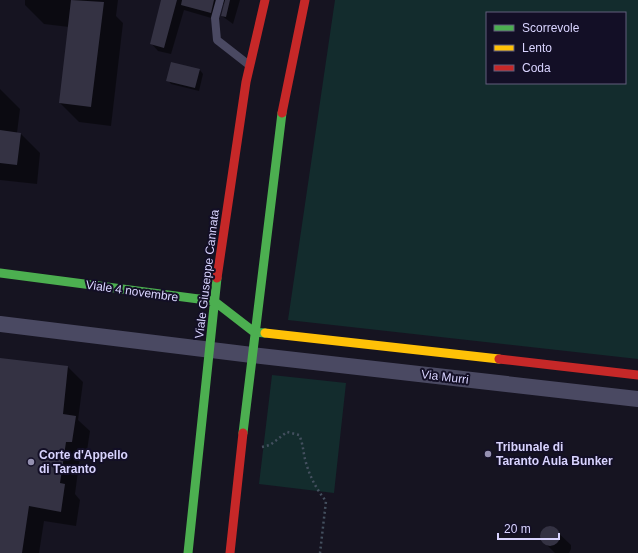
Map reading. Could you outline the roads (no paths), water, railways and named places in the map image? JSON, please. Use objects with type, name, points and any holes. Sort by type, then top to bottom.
[{"type":"street","name":"Viale Giuseppe Cannata","points":[[188,553],[211,349],[214,301],[236,148],[250,67],[265,0]]},
{"type":"street","points":[[230,553],[254,332],[286,87],[305,0]]},
{"type":"street","name":"Viale 4 novembre","points":[[0,273],[214,301]]},
{"type":"street","points":[[214,301],[254,332]]},
{"type":"street","points":[[0,324],[252,355]]},
{"type":"street","name":"Via Murri","points":[[254,332],[638,374]]},
{"type":"street","name":"Via Murri","points":[[252,355],[638,399]]},
{"type":"lane","points":[[220,0],[215,18],[217,40],[250,67]]},
{"type":"place","name":"Tribunale di Taranto Aula Bunker","points":[[488,454]]},
{"type":"place","name":"Corte d'Appello di Taranto","points":[[31,462]]}]
